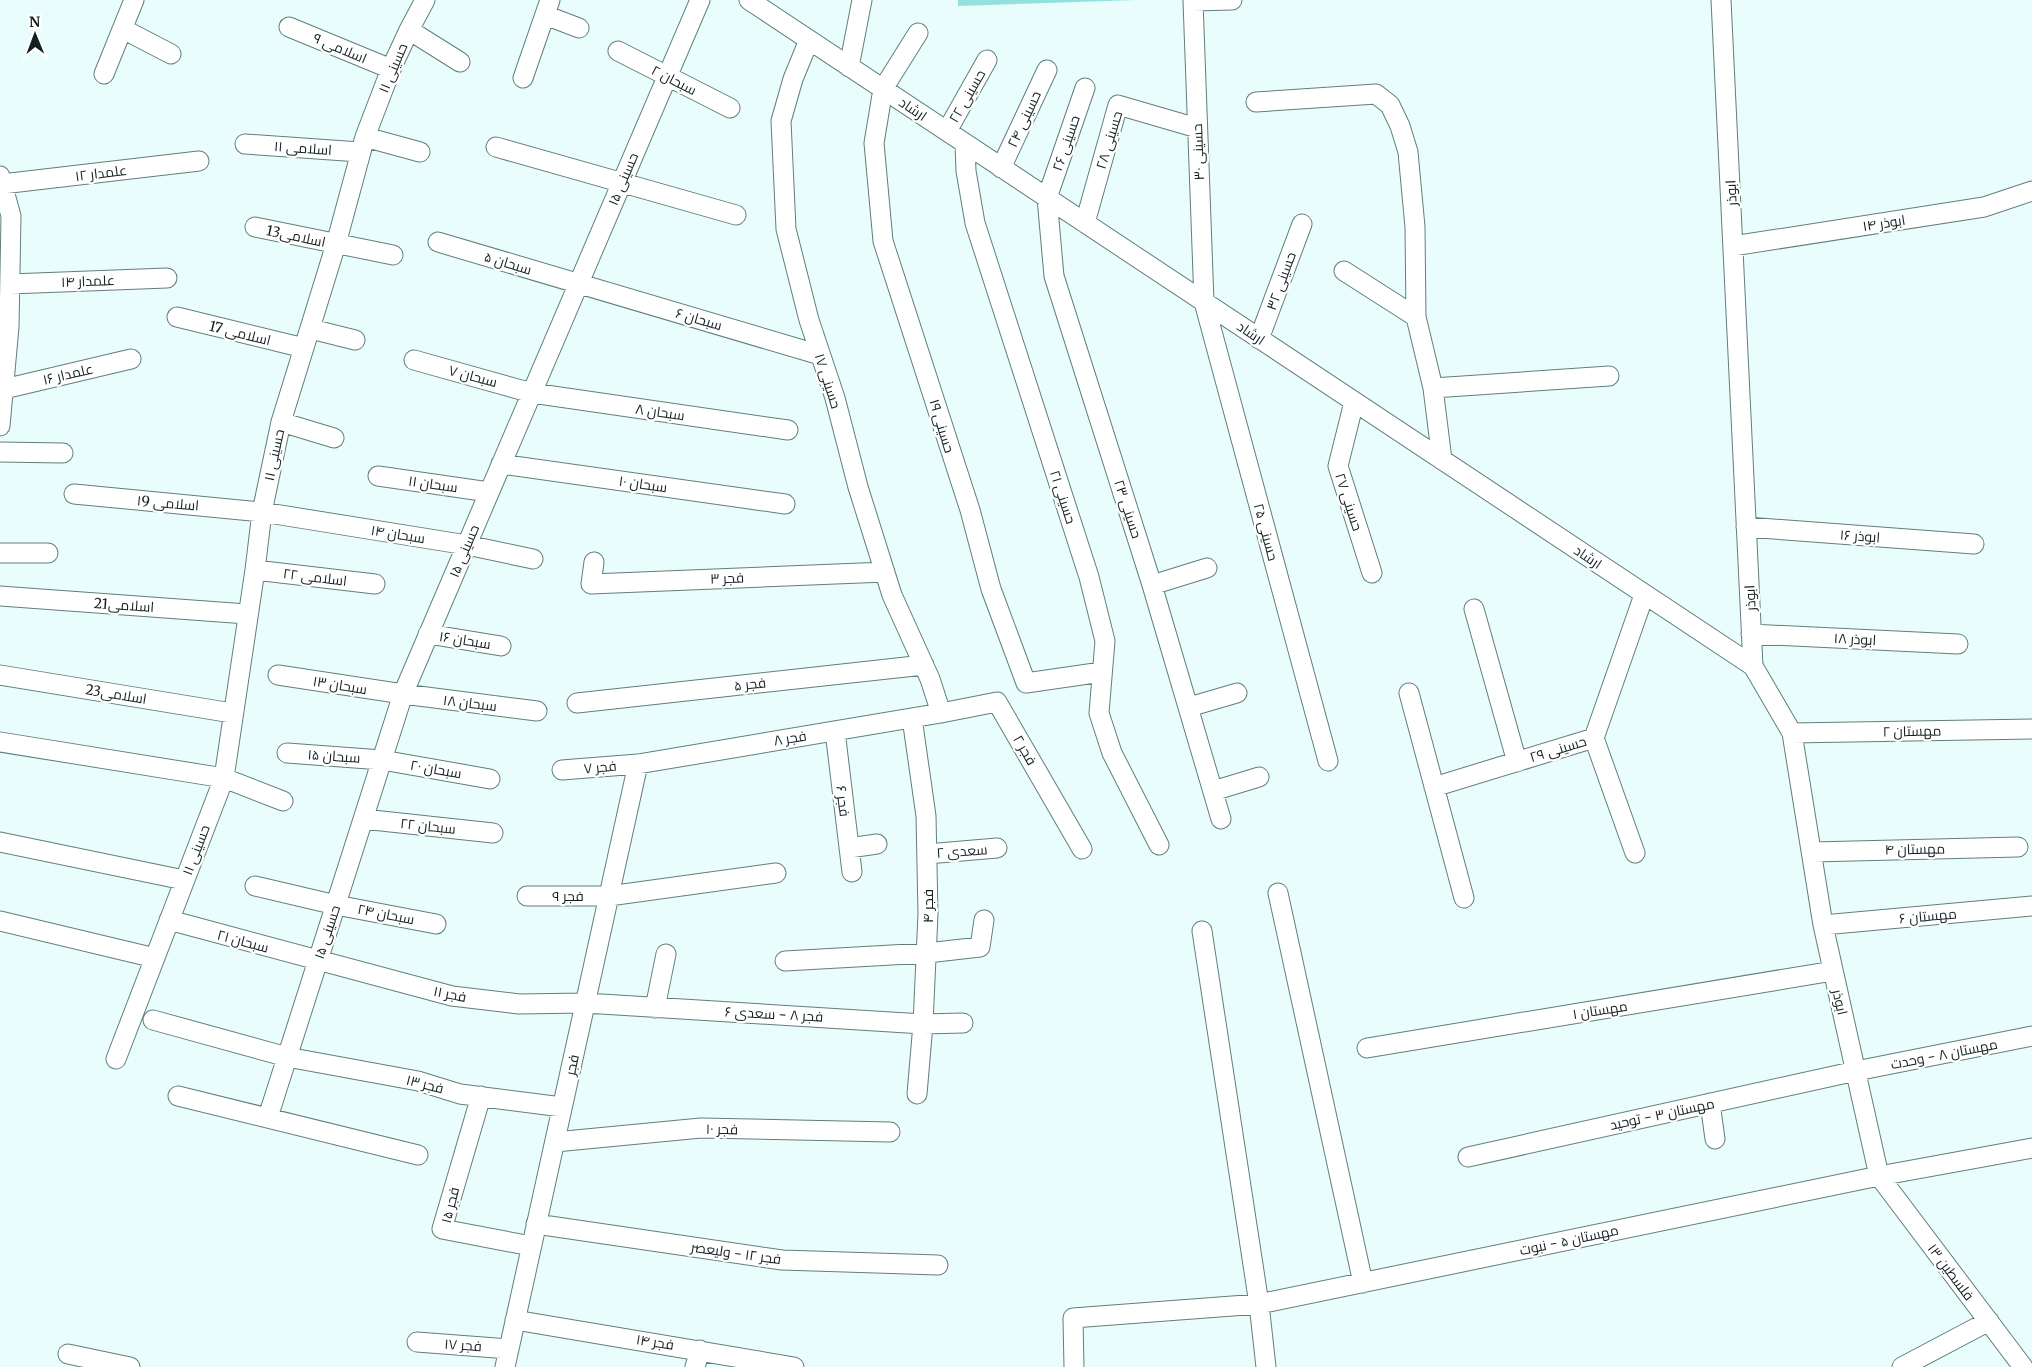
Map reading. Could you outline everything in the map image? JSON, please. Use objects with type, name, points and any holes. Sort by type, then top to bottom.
[{"type":"street","points":[[104,74],[134,0]]},
{"type":"street","name":"حسینی ۱۱","points":[[116,1059],[224,778],[262,512],[281,422],[311,329],[363,144],[391,69],[408,30],[425,0]]},
{"type":"street","name":"حسینی ۱۵","points":[[268,1117],[403,694],[700,0]]},
{"type":"street","name":"ارشاد","points":[[749,0],[1753,666]]},
{"type":"street","points":[[850,67],[862,0]]},
{"type":"street","points":[[1193,1],[1230,0]]},
{"type":"street","name":"ابوذر","points":[[1721,0],[1753,666],[1792,733],[1823,925],[1880,1176]]},
{"type":"street","name":"حسینی ۳۰","points":[[1193,1],[1204,302]]},
{"type":"street","points":[[523,78],[548,8],[579,28]]},
{"type":"street","name":"اسلامی ۹","points":[[289,27],[391,69]]},
{"type":"street","points":[[123,29],[171,54]]},
{"type":"street","points":[[408,30],[460,62]]},
{"type":"street","points":[[884,89],[918,33]]},
{"type":"street","name":"حسینی ۱۷","points":[[809,40],[793,79],[781,121],[786,229],[808,320],[835,398],[858,487],[892,595],[924,664],[942,713]]},
{"type":"street","name":"سبحان ۲","points":[[618,50],[730,108]]},
{"type":"street","name":"حسینی ۲۲","points":[[947,131],[987,60]]},
{"type":"street","name":"حسینی ۲۴","points":[[1001,168],[1047,70]]},
{"type":"street","name":"حسینی ۲۶","points":[[1047,198],[1085,88]]},
{"type":"street","name":"حسینی ۱۹","points":[[884,89],[874,143],[882,241],[970,510],[992,589],[1026,683],[1102,672]]},
{"type":"street","points":[[1256,102],[1376,94],[1390,105],[1400,126],[1408,152],[1415,226],[1416,317],[1433,388],[1442,460]]},
{"type":"street","name":"حسینی ۲۸","points":[[1085,223],[1118,105],[1197,128]]},
{"type":"street","name":"اسلامی ۱۱","points":[[245,144],[363,144],[420,152]]},
{"type":"street","name":"حسینی ۲۱","points":[[965,144],[966,171],[975,223],[1091,586],[1105,641],[1099,713],[1112,753],[1159,845]]},
{"type":"street","points":[[496,147],[622,181],[736,215]]},
{"type":"street","name":"علمدار ۱۲","points":[[1,180],[200,161]]},
{"type":"street","points":[[0,426],[4,389],[5,327],[10,284],[6,215],[1,180]]},
{"type":"street","name":"ابوذر ۱۴","points":[[1733,246],[1984,207],[2032,191]]},
{"type":"street","name":"حسینی ۲۳","points":[[1047,198],[1054,276],[1152,584],[1221,819]]},
{"type":"street","name":"حسینی ۳۲","points":[[1259,339],[1302,224]]},
{"type":"street","name":"اسلامی13","points":[[255,227],[393,255]]},
{"type":"street","name":"سبحان ۵","points":[[438,242],[578,283]]},
{"type":"street","points":[[1344,271],[1416,317]]},
{"type":"street","name":"علمدار ۱۴","points":[[10,284],[167,278]]},
{"type":"street","name":"سبحان ۶","points":[[578,283],[820,355]]},
{"type":"street","name":"حسینی ۲۵","points":[[1204,302],[1328,761]]},
{"type":"street","name":"اسلامی 17","points":[[177,317],[304,348]]},
{"type":"street","points":[[311,329],[355,340]]},
{"type":"street","name":"علمدار ۱۶","points":[[4,389],[131,359]]},
{"type":"street","name":"سبحان ۷","points":[[414,360],[532,393]]},
{"type":"street","points":[[1433,388],[1609,376]]},
{"type":"street","name":"سبحان ۸","points":[[532,393],[788,430]]},
{"type":"street","name":"حسینی ۲۷","points":[[1354,402],[1338,466],[1372,573]]},
{"type":"street","points":[[281,422],[334,438]]},
{"type":"street","points":[[0,452],[63,453]]},
{"type":"street","name":"سبحان ۱۰","points":[[501,464],[785,504]]},
{"type":"street","name":"سبحان ۱۱","points":[[378,476],[489,492]]},
{"type":"street","name":"اسلامی ۱9","points":[[74,494],[262,512]]},
{"type":"street","name":"سبحان ۱۴","points":[[262,512],[467,545],[533,559]]},
{"type":"street","name":"ابوذر ۱۶","points":[[1746,527],[1974,544]]},
{"type":"street","points":[[0,552],[48,553]]},
{"type":"street","name":"فجر ۳","points":[[594,562],[591,584],[885,572]]},
{"type":"street","points":[[1152,584],[1207,568]]},
{"type":"street","name":"اسلامی ۲۲","points":[[255,570],[375,584]]},
{"type":"street","name":"حسینی ۲۹","points":[[1434,787],[1594,738],[1644,594]]},
{"type":"street","name":"اسلامی21","points":[[0,596],[247,614]]},
{"type":"street","points":[[1474,609],[1516,762]]},
{"type":"street","name":"سبحان ۱۶","points":[[428,634],[501,646]]},
{"type":"street","name":"ابوذر ۱۸","points":[[1751,634],[1958,644]]},
{"type":"street","name":"فجر ۵","points":[[577,703],[924,664]]},
{"type":"street","name":"اسلامی23","points":[[0,675],[232,713]]},
{"type":"street","name":"سبحان ۱۳","points":[[278,675],[403,694]]},
{"type":"street","points":[[1189,707],[1237,693]]},
{"type":"street","points":[[1409,693],[1464,898]]},
{"type":"street","name":"سبحان ۱۸","points":[[403,694],[537,711]]},
{"type":"street","name":"فجر ۲","points":[[942,713],[997,702],[1082,849]]},
{"type":"street","name":"فجر ۸","points":[[638,764],[942,713]]},
{"type":"street","name":"فجر ۴","points":[[912,718],[926,816],[927,854],[924,1024],[916,1094]]},
{"type":"street","name":"مهستان ۲","points":[[1792,733],[2032,728]]},
{"type":"street","name":"فجر ۶","points":[[835,731],[852,872]]},
{"type":"street","points":[[1594,738],[1635,853]]},
{"type":"street","points":[[0,742],[224,778],[283,801]]},
{"type":"street","name":"سبحان ۱۵","points":[[287,753],[382,760]]},
{"type":"street","name":"سبحان ۲۰","points":[[382,760],[490,779]]},
{"type":"street","name":"فجر ۷","points":[[562,770],[638,764]]},
{"type":"street","name":"فجر","points":[[505,1367],[638,764]]},
{"type":"street","points":[[1213,791],[1259,777]]},
{"type":"street","name":"سبحان ۲۲","points":[[363,819],[493,833]]},
{"type":"street","points":[[0,842],[184,880]]},
{"type":"street","points":[[849,848],[877,844]]},
{"type":"street","name":"مهستان ۴","points":[[1812,852],[2018,847]]},
{"type":"street","name":"سعدی ۲","points":[[927,854],[996,848]]},
{"type":"street","name":"فجر ۹","points":[[526,896],[609,896],[776,874]]},
{"type":"street","name":"سبحان ۲۴","points":[[255,886],[336,905],[436,924]]},
{"type":"street","points":[[1278,893],[1363,1283]]},
{"type":"street","name":"مهستان ۶","points":[[1823,925],[2032,906]]},
{"type":"street","name":"سبحان ۲۱","points":[[169,920],[318,961]]},
{"type":"street","points":[[785,961],[926,953],[980,947],[984,920]]},
{"type":"street","points":[[0,921],[155,958]]},
{"type":"street","points":[[1202,931],[1259,1304],[1266,1367]]},
{"type":"street","points":[[655,1008],[666,954]]},
{"type":"street","name":"فجر ۱۱","points":[[318,961],[452,996],[519,1004],[585,1003]]},
{"type":"street","name":"مهستان ۱","points":[[1367,1048],[1833,972]]},
{"type":"street","name":"فجر ۸ - سعدی ۶","points":[[585,1003],[924,1024],[963,1023]]},
{"type":"street","points":[[153,1020],[287,1058]]},
{"type":"street","name":"مهستان ۸ - وحدت","points":[[1856,1071],[2032,1036]]},
{"type":"street","name":"فجر ۱۳","points":[[287,1058],[418,1081],[460,1094],[562,1107]]},
{"type":"street","name":"مهستان ۳ - توحید","points":[[1468,1157],[1856,1071]]},
{"type":"street","points":[[178,1096],[418,1156]]},
{"type":"street","name":"فجر ۱۵","points":[[481,1096],[442,1229],[531,1246]]},
{"type":"street","points":[[1710,1103],[1715,1139]]},
{"type":"street","name":"فجر ۱۰","points":[[554,1142],[701,1128],[890,1132]]},
{"type":"street","name":"مهستان ۵ - نبوت","points":[[1074,1367],[1074,1318],[1259,1304],[1880,1176],[2032,1148]]},
{"type":"street","name":"فلسطین ۱۳","points":[[1880,1176],[2023,1367]]},
{"type":"street","name":"فجر ۱۲ - ولیعصر","points":[[536,1224],[782,1260],[938,1265]]},
{"type":"street","name":"فجر ۱۴","points":[[515,1320],[698,1358],[794,1367]]},
{"type":"street","points":[[1902,1367],[1989,1322]]},
{"type":"street","name":"فجر ۱۷","points":[[418,1342],[509,1349]]},
{"type":"street","points":[[68,1354],[130,1367]]},
{"type":"shaded area","points":[[958,0],[1137,0],[958,6]]}]
